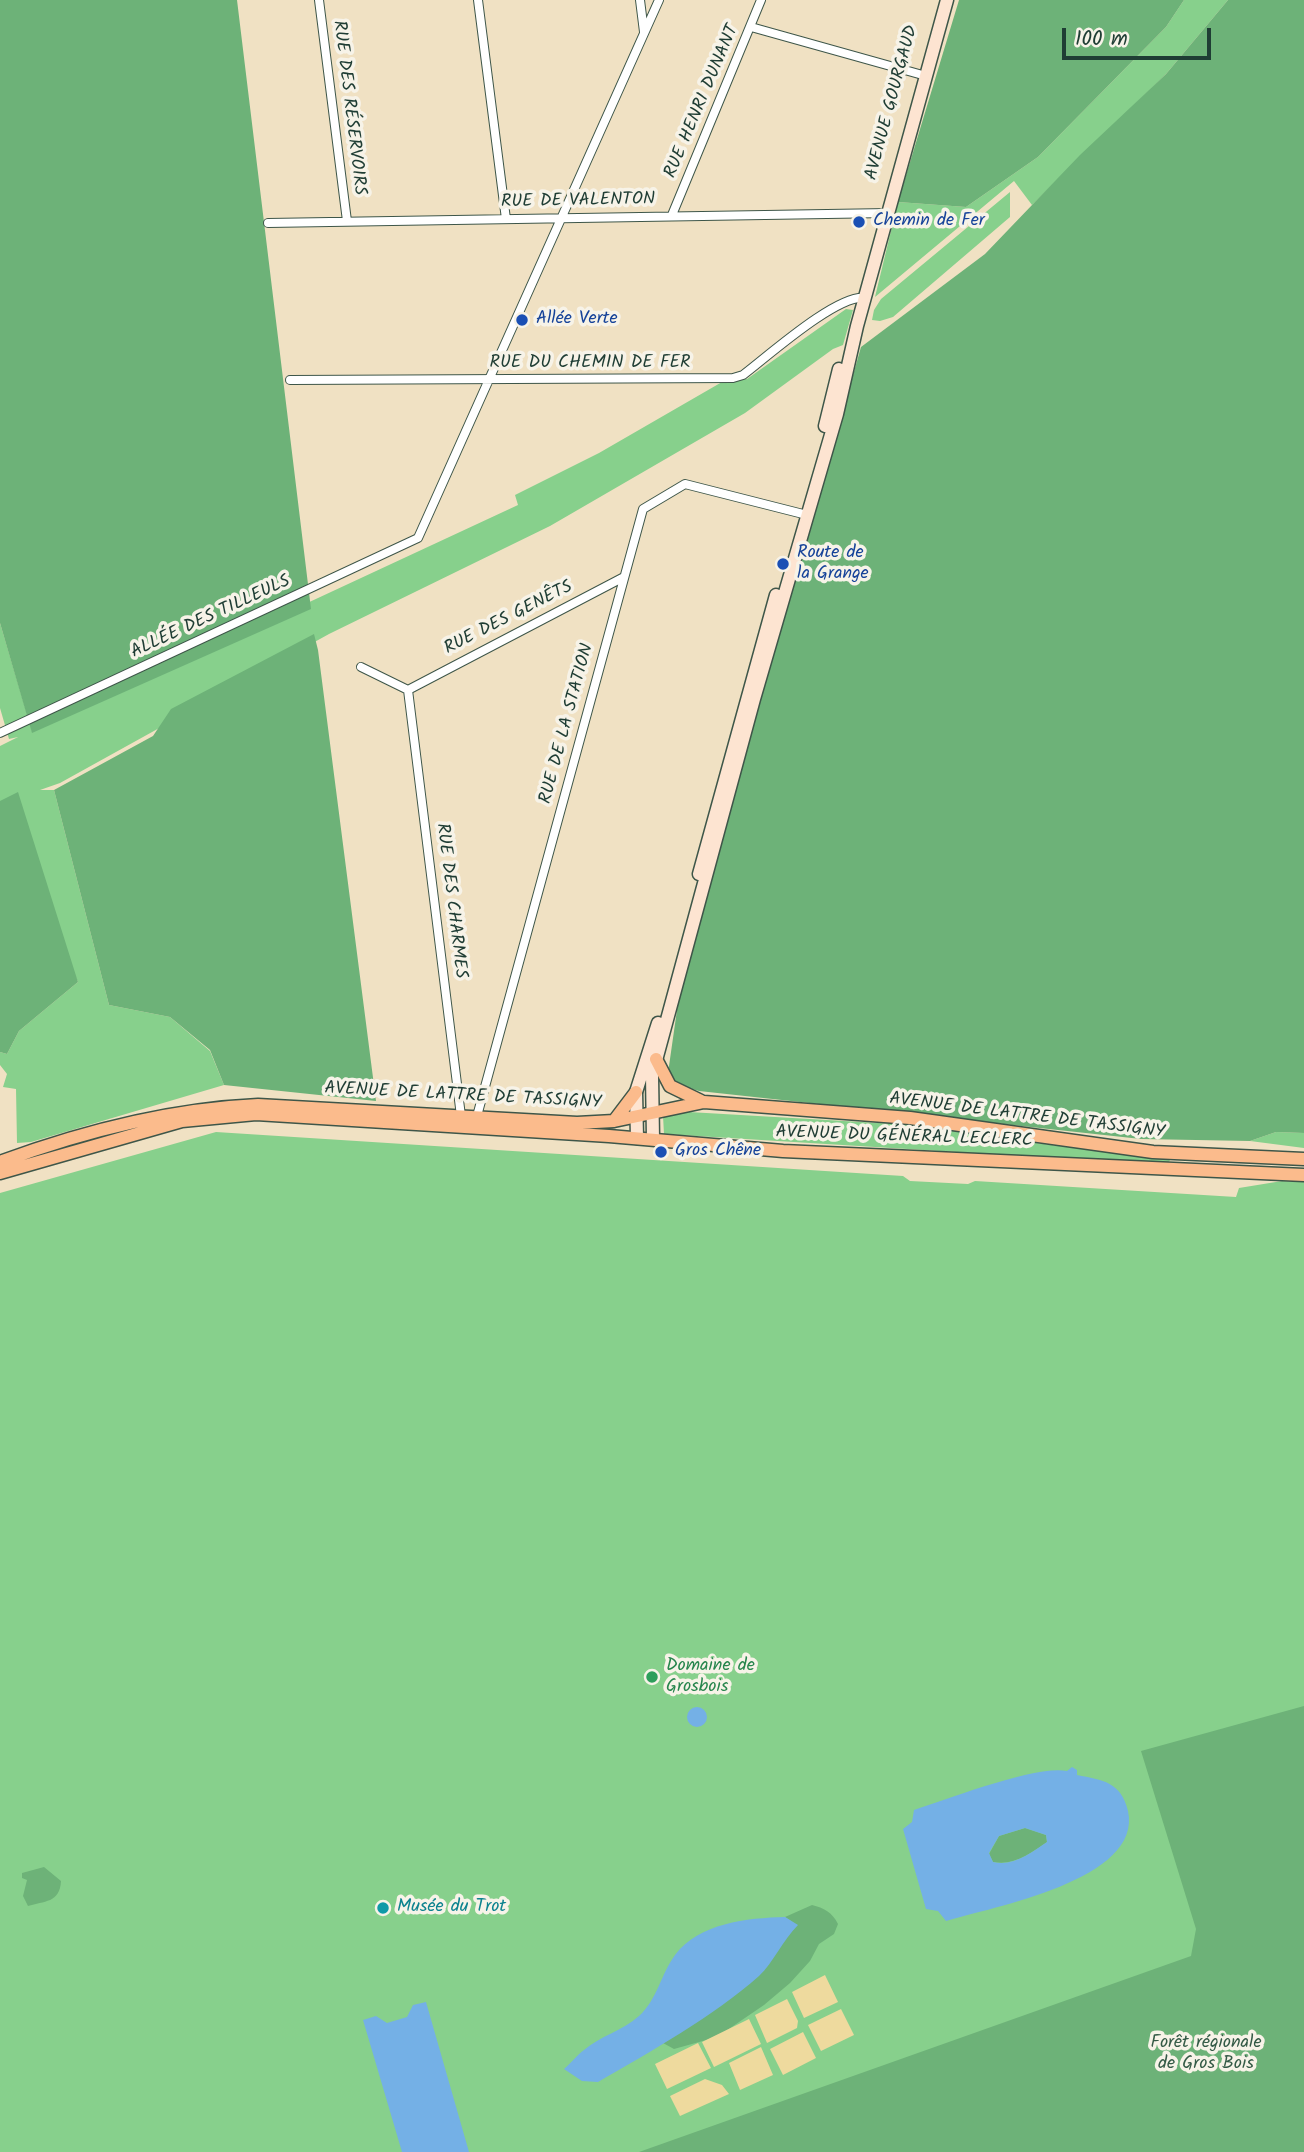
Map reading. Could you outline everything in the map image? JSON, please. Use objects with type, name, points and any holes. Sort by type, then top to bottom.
[{"type":"main road","name":"AVENUE GOURGAUD","points":[[884,215],[939,0]]},
{"type":"main road","name":"AVENUE GOURGAUD","points":[[884,215],[947,0]]},
{"type":"main road","points":[[614,1121],[636,1092],[651,1058],[754,699],[884,215]]},
{"type":"main road","points":[[651,1058],[670,1086],[704,1102]]},
{"type":"main road","points":[[651,1058],[653,1139]]},
{"type":"main road","points":[[636,1092],[637,1138]]},
{"type":"main road","name":"AVENUE DE LATTRE DE TASSIGNY","points":[[2,1164],[124,1126],[226,1107],[258,1105],[577,1123],[614,1121],[704,1102],[910,1118],[1153,1152],[1304,1159]]},
{"type":"main road","name":"AVENUE DU GÉNÉRAL LECLERC","points":[[2,1164],[198,1119],[242,1115],[653,1139],[906,1158],[1030,1160],[1304,1175]]},
{"type":"street","name":"RUE DES RÉSERVOIRS","points":[[318,0],[347,221]]},
{"type":"street","points":[[478,0],[506,219]]},
{"type":"street","points":[[640,0],[644,33]]},
{"type":"street","points":[[489,379],[659,0]]},
{"type":"street","name":"RUE HENRI DUNANT","points":[[672,215],[760,0]]},
{"type":"street","points":[[751,27],[919,74]]},
{"type":"street","name":"RUE DE VALENTON","points":[[268,223],[672,215],[884,215]]},
{"type":"street","name":"RUE DU CHEMIN DE FER","points":[[290,380],[733,378],[743,375],[833,308],[852,298],[862,298]]},
{"type":"street","name":"ALLÉE DES TILLEULS","points":[[0,733],[413,542],[427,522],[489,379]]},
{"type":"street","name":"RUE DE LA STATION","points":[[477,1116],[643,509],[685,484],[803,514]]},
{"type":"street","name":"RUE DES GENÊTS","points":[[408,690],[624,577]]},
{"type":"street","points":[[361,667],[408,690]]},
{"type":"street","name":"RUE DES CHARMES","points":[[408,690],[461,1116]]},
{"type":"green space","points":[[0,0],[237,0],[311,609],[32,733],[0,623]]},
{"type":"green space","points":[[959,0],[1184,0],[1166,27],[1038,157],[966,207],[898,202]]},
{"type":"green space","points":[[1184,0],[1228,0],[1166,74],[1032,205],[1014,181],[875,297],[898,202],[966,207],[1038,157],[1166,27]]},
{"type":"green space","points":[[1228,0],[1304,0],[1304,1133],[1276,1132],[1250,1141],[1141,1139],[699,1091],[676,1084],[668,1073],[680,989],[825,458],[842,414],[861,347],[985,254],[1080,155],[1166,74]]},
{"type":"green space","points":[[1010,192],[1010,217],[893,317],[880,321],[872,320],[874,310],[881,299]]},
{"type":"green space","points":[[846,309],[853,310],[843,345],[833,349],[745,413],[550,526],[329,634],[60,783],[40,790],[54,790],[109,1005],[170,1017],[210,1051],[224,1085],[31,1142],[17,1143],[16,1089],[3,1087],[7,1074],[0,1065],[0,1052],[7,1054],[19,1031],[78,982],[0,804],[0,746],[18,737],[9,739],[0,708],[0,623],[32,731],[518,505],[515,495],[599,453],[722,382],[747,379]]},
{"type":"green space","points":[[314,634],[376,1101],[224,1085],[210,1050],[170,1017],[109,1005],[54,790],[153,736],[171,709]]},
{"type":"green space","points":[[18,792],[78,982],[19,1031],[7,1054],[0,1052],[0,801]]},
{"type":"green space","points":[[689,1112],[930,1126],[989,1137],[1170,1160],[1167,1165],[664,1134],[663,1116]]},
{"type":"green space","name":"Domaine de Grosbois","points":[[216,1132],[903,1176],[910,1181],[968,1184],[975,1181],[1236,1197],[1239,1188],[1282,1181],[1304,1182],[1304,2152],[0,2152],[0,1193]]},
{"type":"green space","points":[[1276,1132],[1304,1133],[1304,1148],[1250,1141]]},
{"type":"green space","name":"Forêt régionale de Gros Bois","points":[[1304,1706],[1304,2152],[639,2152],[1191,1956],[1196,1929],[1141,1751]]},
{"type":"green space","points":[[1025,1828],[1046,1835],[1047,1842],[1015,1860],[993,1862],[989,1854],[999,1836]]},
{"type":"green space","points":[[44,1867],[61,1881],[58,1893],[50,1900],[28,1906],[23,1896],[27,1880],[22,1878],[22,1873]]},
{"type":"green space","points":[[812,1905],[827,1911],[838,1924],[834,1934],[819,1944],[810,1961],[790,1983],[764,2005],[717,2037],[674,2049],[663,2043],[700,2018],[775,1951],[797,1925],[785,1917]]},
{"type":"sand","points":[[825,1975],[838,2002],[804,2018],[792,1992]]},
{"type":"sand","points":[[787,1999],[798,2021],[797,2028],[767,2043],[755,2015]]},
{"type":"sand","points":[[841,2009],[854,2035],[821,2051],[808,2025]]},
{"type":"sand","points":[[749,2019],[761,2044],[714,2067],[702,2042]]},
{"type":"sand","points":[[803,2032],[816,2058],[783,2075],[770,2049]]},
{"type":"sand","points":[[698,2043],[711,2068],[667,2089],[655,2064]]},
{"type":"sand","points":[[761,2047],[773,2075],[740,2090],[729,2063]]},
{"type":"sand","points":[[705,2079],[722,2085],[729,2094],[680,2116],[670,2096]]},
{"type":"water","points":[[697,1707],[704,1710],[707,1717],[704,1724],[697,1727],[690,1724],[687,1717],[690,1710]]},
{"type":"water","points":[[1072,1767],[1077,1770],[1077,1775],[1110,1784],[1125,1801],[1128,1811],[1126,1835],[1112,1855],[1089,1872],[1060,1887],[996,1908],[946,1921],[938,1911],[926,1909],[903,1829],[912,1822],[914,1810],[1014,1778],[1035,1773],[1067,1771]],"holes":[[[1025,1828],[1046,1835],[1047,1842],[1015,1861],[993,1862],[989,1853],[999,1836]]]},
{"type":"water","points":[[785,1917],[798,1925],[764,1971],[702,2019],[598,2082],[582,2081],[564,2069],[590,2045],[625,2026],[645,2010],[675,1955],[685,1944],[710,1929],[725,1924]]},
{"type":"water","points":[[426,2002],[469,2152],[402,2152],[363,2020],[376,2016],[387,2023],[407,2017],[413,2005]]},
{"type":"place","name":"Chemin de Fer","points":[[859,222]]},
{"type":"place","name":"Allée Verte","points":[[522,320]]},
{"type":"place","name":"Route de la Grange","points":[[783,564]]},
{"type":"place","name":"Gros Chêne","points":[[661,1152]]},
{"type":"place","name":"Domaine de Grosbois","points":[[652,1677]]},
{"type":"place","name":"Musée du Trot","points":[[383,1908]]}]
